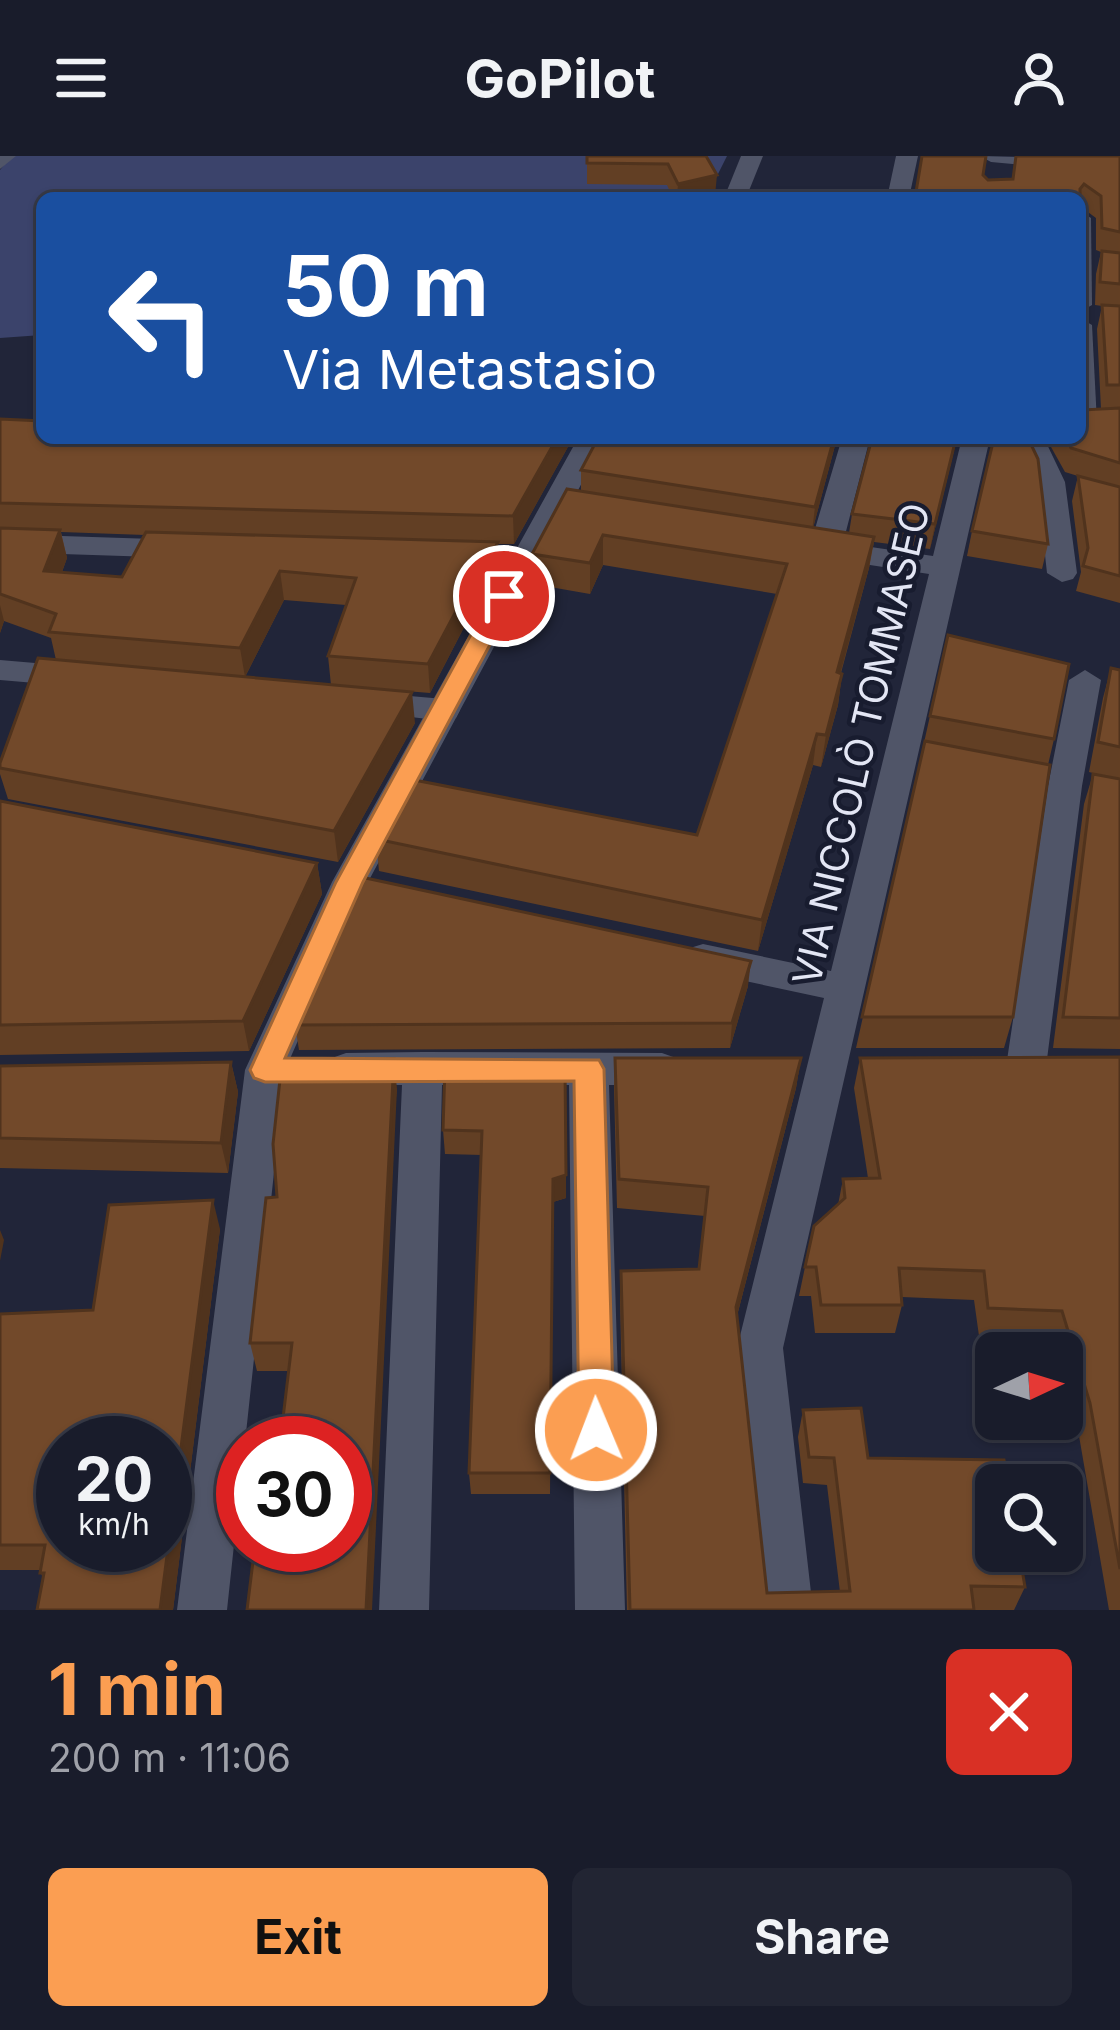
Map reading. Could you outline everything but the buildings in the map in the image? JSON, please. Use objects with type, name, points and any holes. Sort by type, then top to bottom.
[{"type":"street","points":[[737,192],[752,156]]},
{"type":"street","points":[[899,192],[907,156]]},
{"type":"street","points":[[997,161],[1120,167]]},
{"type":"street","points":[[1086,297],[1088,259]]},
{"type":"street","points":[[1086,331],[1092,422]]},
{"type":"street","points":[[202,1610],[265,1070],[350,882],[444,710],[512,557],[570,507],[590,444]]},
{"type":"street","points":[[854,444],[815,547],[945,567]]},
{"type":"street","name":"VIA NICCOLÒ TOMMASEO","points":[[788,1610],[760,1348],[847,1069],[848,989],[913,755],[938,645],[945,567],[975,444]]},
{"type":"street","points":[[1034,444],[1062,485],[1062,573]]},
{"type":"street","points":[[0,543],[218,550]]},
{"type":"street","points":[[0,670],[117,680]]},
{"type":"street","points":[[1026,1067],[1053,784],[1089,681]]},
{"type":"street","points":[[327,699],[444,710]]},
{"type":"street","points":[[1053,784],[1102,792]]},
{"type":"street","points":[[303,873],[395,892]]},
{"type":"street","points":[[667,950],[848,989]]},
{"type":"street","points":[[981,1067],[1073,1068]]},
{"type":"street","points":[[404,1610],[423,1068]]},
{"type":"street","points":[[589,1069],[600,1610]]},
{"type":"street","points":[[221,1071],[707,1069]]},
{"type":"street","points":[[778,1069],[847,1069]]},
{"type":"shaded area","points":[[11,156],[727,156],[709,192],[36,192],[36,335],[0,338],[0,170]]},
{"type":"route","points":[[504,596],[350,882],[265,1070],[589,1069],[596,1430]]}]
